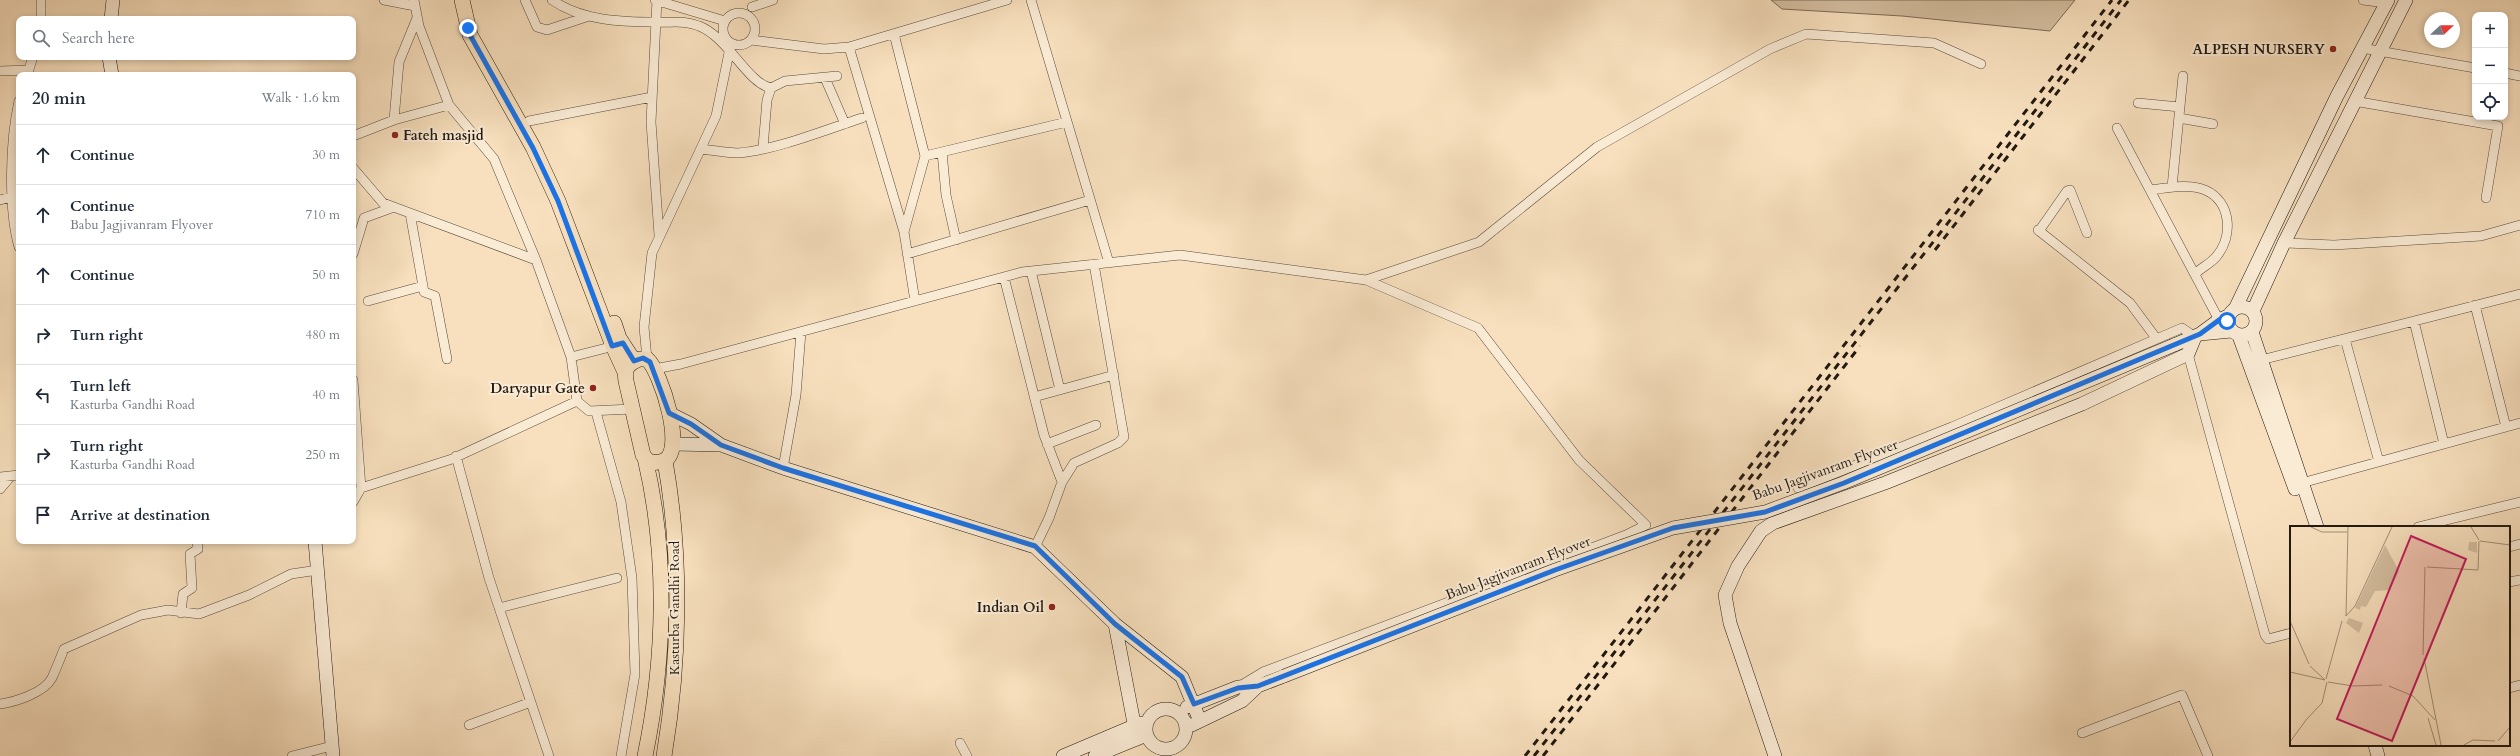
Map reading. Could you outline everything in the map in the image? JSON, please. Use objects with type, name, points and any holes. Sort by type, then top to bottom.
[{"type":"main road","points":[[462,0],[470,35],[533,148],[558,201],[618,345],[640,365],[669,413],[674,444],[672,452],[665,461],[654,463],[645,458]]},
{"type":"main road","points":[[472,0],[479,32],[529,121],[567,197],[618,345]]},
{"type":"main road","points":[[632,409],[640,365]]},
{"type":"main road","name":"Kasturba Gandhi Road","points":[[632,409],[645,458],[655,505],[661,572],[658,670],[645,756]]},
{"type":"main road","name":"Kasturba Gandhi Road","points":[[664,756],[676,668],[676,610],[672,497],[665,461]]},
{"type":"street","points":[[41,0],[41,16]]},
{"type":"street","points":[[111,16],[113,0]]},
{"type":"street","points":[[384,0],[414,3],[417,18],[449,105],[494,159],[536,260],[571,356],[577,401],[582,408],[596,412],[632,409]]},
{"type":"street","points":[[525,0],[537,27],[541,30],[547,30],[588,16]]},
{"type":"street","points":[[552,0],[565,9],[588,16],[656,22],[687,22],[701,26],[730,46],[741,45],[751,40],[754,35],[754,24],[748,16],[738,13],[728,17],[725,21],[723,31],[730,46],[751,76],[761,86],[771,88],[785,81],[837,76]]},
{"type":"street","points":[[659,237],[651,122],[657,0],[725,21]]},
{"type":"street","points":[[748,16],[753,3],[772,0]]},
{"type":"street","points":[[751,40],[824,49],[849,47],[1007,0]]},
{"type":"street","points":[[1031,0],[1109,263]]},
{"type":"street","points":[[2317,526],[2235,333],[2227,321],[2227,315],[2362,48],[2387,2],[2363,0]]},
{"type":"street","points":[[2253,311],[2328,153],[2406,0]]},
{"type":"street","points":[[394,120],[399,62],[417,18]]},
{"type":"street","points":[[894,34],[925,156],[904,232]]},
{"type":"street","points":[[1366,280],[1479,242],[1597,148],[1770,49],[1806,34],[1934,43],[1982,64]]},
{"type":"street","points":[[730,46],[716,116],[652,253],[640,365],[681,364],[1031,271],[1180,255],[1366,280],[1478,328],[1580,460],[1646,525],[1626,535],[1263,672],[1238,688],[1176,711],[1163,709],[1157,711],[1148,720],[1142,737],[1095,756]]},
{"type":"street","points":[[849,47],[904,232],[915,301]]},
{"type":"street","points":[[2362,48],[2472,67]]},
{"type":"street","points":[[0,71],[28,72],[33,60]]},
{"type":"street","points":[[110,60],[112,72]]},
{"type":"street","points":[[2508,74],[2520,76]]},
{"type":"street","points":[[2172,187],[2183,76]]},
{"type":"street","points":[[826,78],[845,124]]},
{"type":"street","points":[[763,147],[767,100],[771,88]]},
{"type":"street","points":[[529,121],[652,97]]},
{"type":"street","points":[[2354,101],[2498,126],[2486,198]]},
{"type":"street","points":[[2138,103],[2180,107]]},
{"type":"street","points":[[356,135],[394,120],[449,105]]},
{"type":"street","points":[[16,114],[11,197],[16,206]]},
{"type":"street","points":[[701,149],[736,153],[763,147],[862,118]]},
{"type":"street","points":[[2178,118],[2213,124]]},
{"type":"street","points":[[925,156],[1067,122]]},
{"type":"street","points":[[2117,128],[2195,274],[2227,315]]},
{"type":"street","points":[[2314,144],[2328,153]]},
{"type":"street","points":[[942,152],[946,195],[956,240]]},
{"type":"street","points":[[356,172],[382,203],[536,260]]},
{"type":"street","points":[[2150,190],[2172,187],[2204,189],[2222,202],[2229,224],[2225,243],[2216,257],[2195,274]]},
{"type":"street","points":[[2087,233],[2070,190],[2067,191],[2038,231],[2130,303],[2156,338]]},
{"type":"street","points":[[0,200],[11,197]]},
{"type":"street","points":[[907,254],[1090,200]]},
{"type":"street","points":[[356,244],[364,218],[394,207]]},
{"type":"street","points":[[410,213],[424,292],[435,296],[447,359]]},
{"type":"street","points":[[2284,243],[2334,245],[2481,236],[2520,225]]},
{"type":"street","points":[[1035,546],[1049,518],[1062,482],[1074,463],[1118,444],[1124,437],[1094,264]]},
{"type":"street","points":[[1031,271],[1060,390]]},
{"type":"street","points":[[1004,277],[1047,444],[1062,482]]},
{"type":"street","points":[[368,301],[423,286]]},
{"type":"street","points":[[2261,360],[2520,294]]},
{"type":"street","points":[[2475,305],[2506,427]]},
{"type":"street","points":[[1775,756],[1730,624],[1725,595],[1738,566],[1761,530],[1773,523],[1885,483],[2082,404],[2188,354],[2197,336],[2227,315],[2244,307],[2253,311],[2257,320],[2252,332],[2298,484],[2308,526]]},
{"type":"street","points":[[2414,321],[2444,444]]},
{"type":"street","points":[[1798,488],[1952,427],[2182,328],[2197,336],[2252,332]]},
{"type":"street","points":[[783,468],[796,395],[801,332]]},
{"type":"street","name":"Babu Jagjivanram Flyover","points":[[1258,686],[1555,570],[1673,528],[1765,512],[1836,486],[2197,336]]},
{"type":"street","points":[[2345,339],[2379,462]]},
{"type":"street","points":[[571,356],[618,345]]},
{"type":"street","points":[[2188,354],[2265,635],[2268,639],[2273,639],[2290,633]]},
{"type":"street","points":[[1034,397],[1114,375]]},
{"type":"street","points":[[361,488],[456,456],[577,401]]},
{"type":"street","points":[[596,412],[621,502],[632,578],[635,674],[621,756]]},
{"type":"street","points":[[669,413],[691,424],[721,445],[783,468],[1035,546],[1115,624],[1182,677],[1200,721]]},
{"type":"street","points":[[356,420],[361,488],[356,497]]},
{"type":"street","points":[[2298,484],[2520,423]]},
{"type":"street","points":[[1047,444],[1096,425]]},
{"type":"street","points":[[674,444],[721,445]]},
{"type":"street","points":[[456,456],[489,578],[549,756]]},
{"type":"street","points":[[0,477],[15,476]]},
{"type":"street","points":[[0,489],[15,476]]},
{"type":"street","points":[[356,484],[361,488]]},
{"type":"street","points":[[2422,526],[2520,502]]},
{"type":"street","points":[[181,613],[183,594],[192,588],[190,554],[198,549],[197,544]]},
{"type":"street","points":[[292,756],[332,751],[316,544]]},
{"type":"street","points":[[2510,547],[2520,544]]},
{"type":"street","points":[[0,704],[12,702],[45,686],[51,679],[64,649],[141,615],[168,610],[181,613],[199,614],[250,595],[291,574],[318,570]]},
{"type":"street","points":[[499,608],[617,578]]},
{"type":"street","points":[[2510,582],[2520,580]]},
{"type":"street","points":[[1115,624],[1133,725],[1142,737],[1153,744],[1160,752],[1172,748],[1183,740]]},
{"type":"street","points":[[2510,688],[2520,685]]},
{"type":"street","points":[[1238,688],[1258,686]]},
{"type":"street","points":[[1187,727],[1242,701],[1258,686]]},
{"type":"street","points":[[2082,733],[2182,695],[2208,756]]},
{"type":"street","points":[[470,725],[531,702]]},
{"type":"street","points":[[1176,711],[1185,721],[1187,727],[1183,740],[1181,756]]},
{"type":"street","points":[[1063,756],[1133,725],[1148,720]]},
{"type":"street","points":[[960,743],[967,756]]},
{"type":"street","points":[[2375,746],[2378,756]]},
{"type":"street","points":[[2383,746],[2386,756]]},
{"type":"shaded area","points":[[1771,0],[2075,0],[2050,31],[1902,16],[1782,9]]},
{"type":"railway","points":[[1525,756],[2112,0]]},
{"type":"railway","points":[[1534,756],[2121,0]]},
{"type":"railway","points":[[1935,250],[2129,0]]},
{"type":"railway","points":[[1543,756],[1860,346]]},
{"type":"place","name":"ALPESH NURSERY","points":[[2333,49]]},
{"type":"place","name":"Fateh masjid","points":[[395,135]]},
{"type":"place","name":"Daryapur Gate","points":[[593,388]]},
{"type":"place","name":"Indian Oil","points":[[1052,607]]},
{"type":"route","points":[[468,28],[470,35],[497,85],[533,148],[558,201],[591,285],[612,346],[623,343],[634,361],[643,358],[650,362],[660,385],[669,413],[691,424],[721,445],[783,468],[1035,546],[1115,624],[1182,677],[1194,704],[1238,688],[1258,686],[1555,570],[1673,528],[1765,512],[1844,483],[2200,334],[2219,320],[2228,316],[2227,321]]}]
